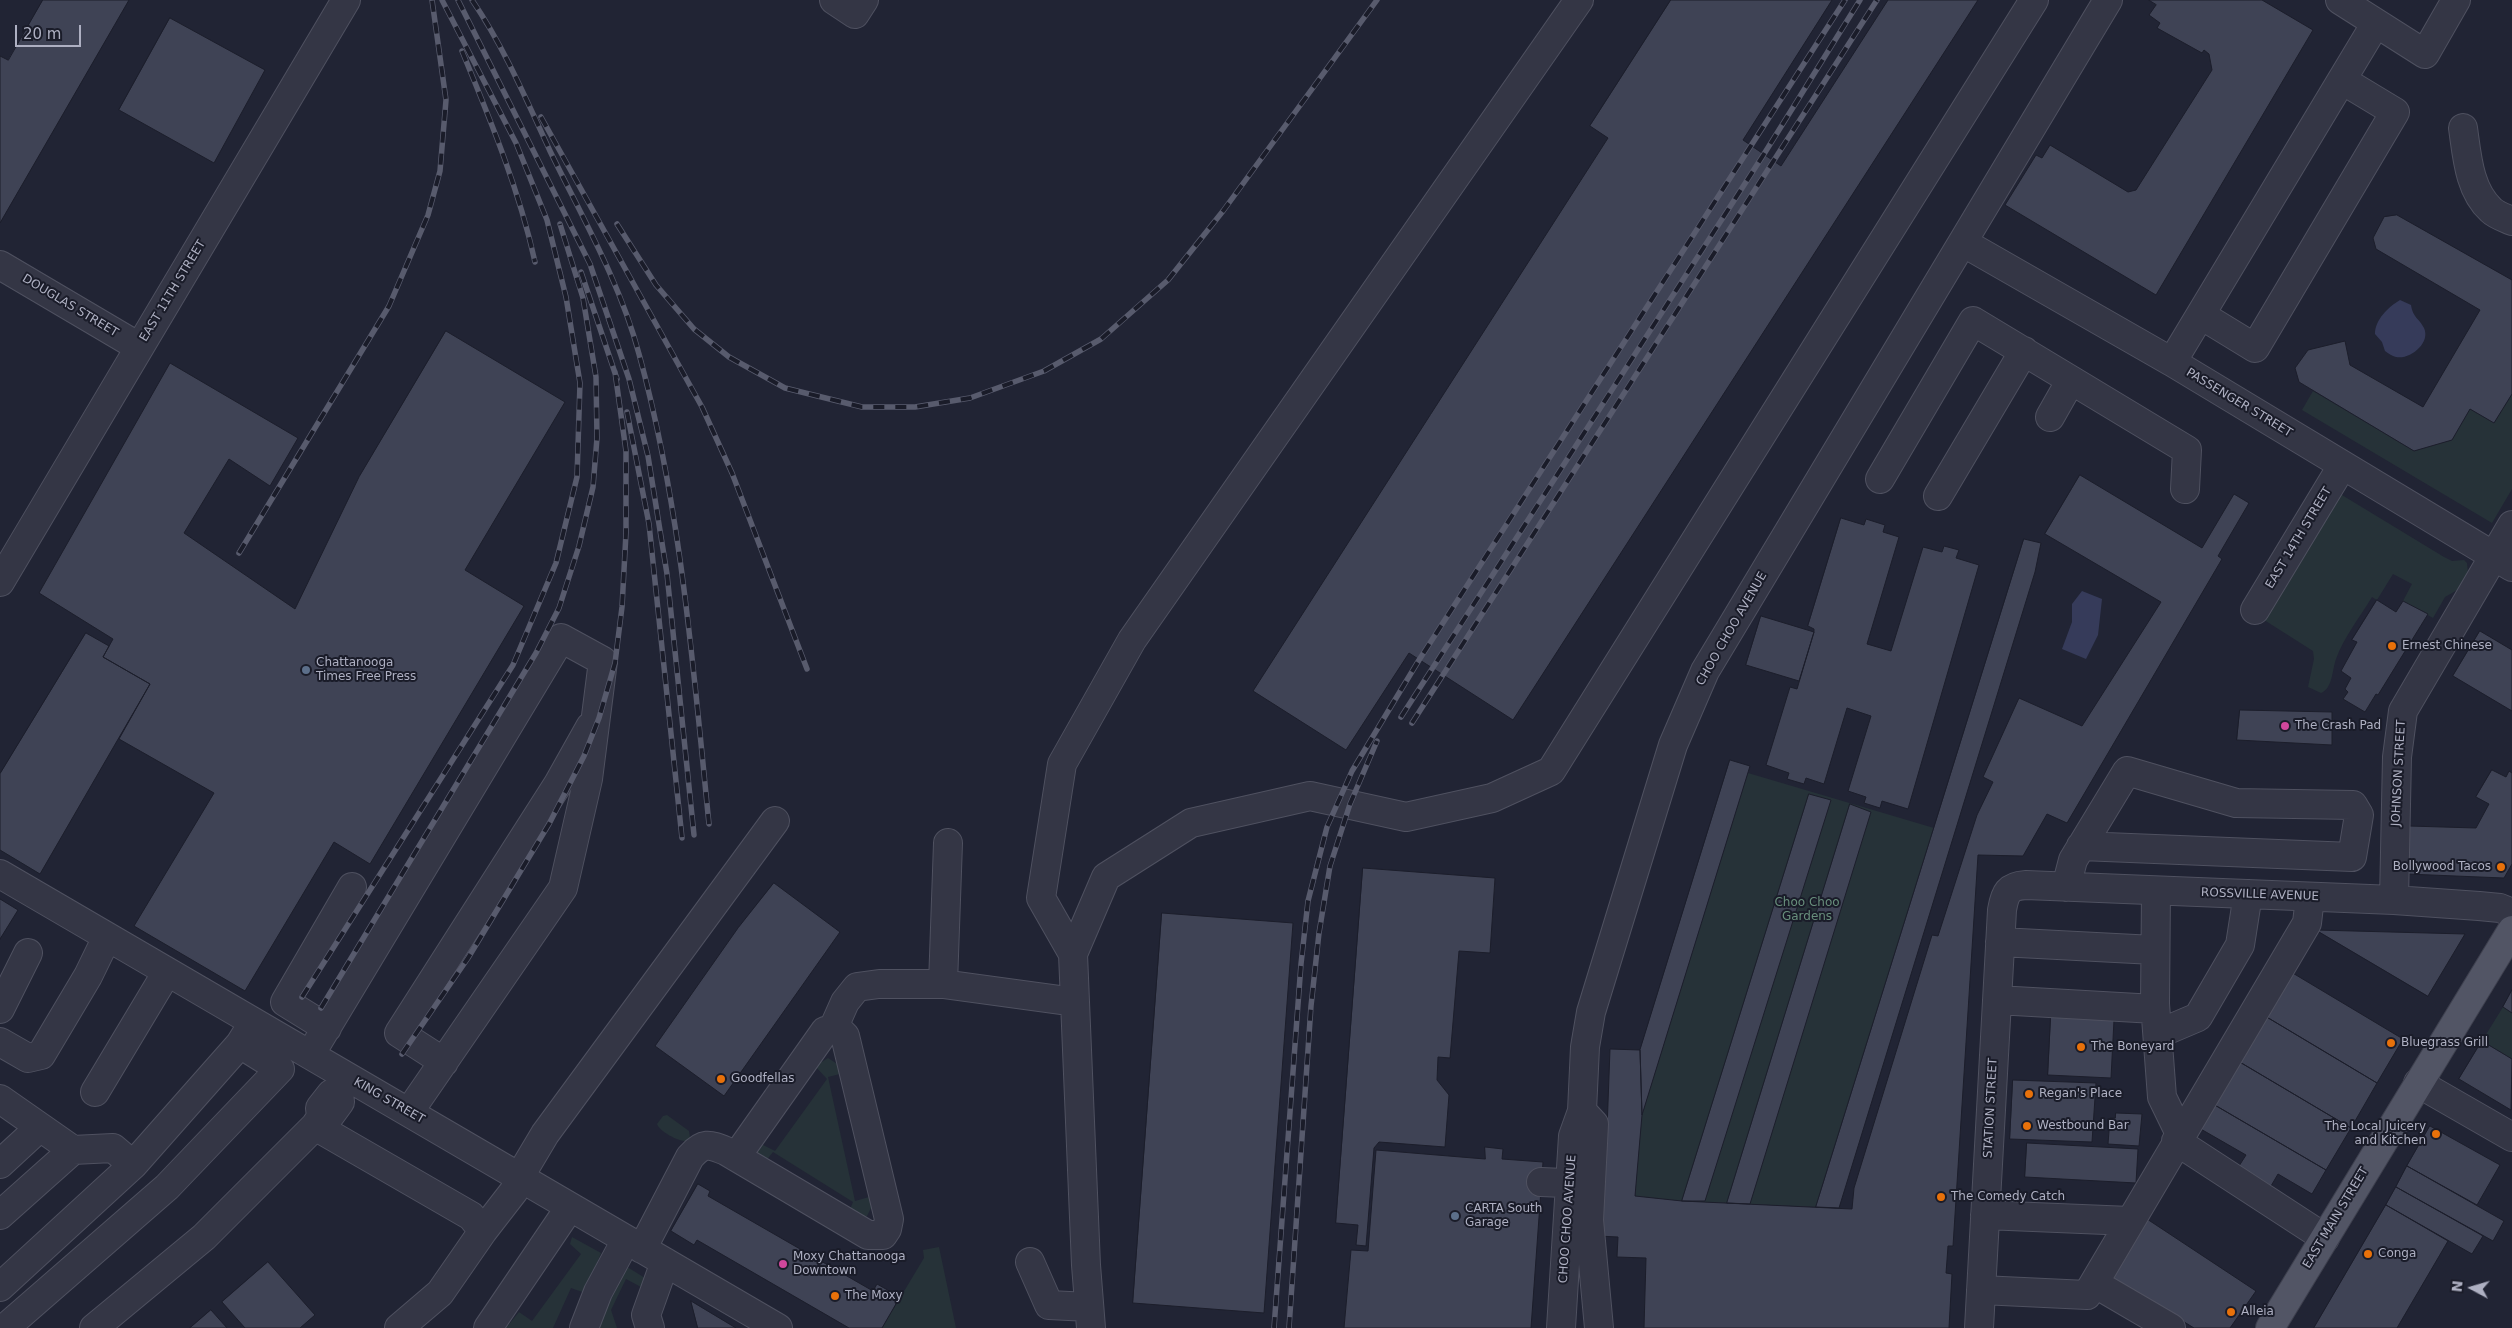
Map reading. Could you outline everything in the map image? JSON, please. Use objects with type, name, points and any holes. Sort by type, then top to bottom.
[{"type":"main road","name":"EAST MAIN STREET","points":[[2270,1328],[2512,930]]},
{"type":"street","name":"EAST 11TH STREET","points":[[2,574],[140,347],[346,0]]},
{"type":"street","points":[[1073,954],[1041,898],[1062,764],[1132,640],[1579,0]]},
{"type":"street","points":[[1030,1262],[1049,1305],[1090,1317],[1073,954],[1106,877],[1191,823],[1310,796],[1406,817],[1492,798],[1551,771],[2034,0]]},
{"type":"street","name":"CHOO CHOO AVENUE","points":[[1561,1328],[1580,1184],[1594,1124],[1582,1111],[1585,1047],[1591,1012],[1673,745],[1695,692],[1716,654],[2108,0]]},
{"type":"street","points":[[2340,0],[2425,54],[2456,0]]},
{"type":"street","points":[[2172,362],[2376,23]]},
{"type":"street","points":[[2202,315],[2255,348],[2395,112],[2342,80]]},
{"type":"street","points":[[2462,128],[2470,173],[2478,194],[2491,211],[2512,222]]},
{"type":"street","name":"PASSENGER STREET","points":[[1964,243],[2172,362],[2503,562]]},
{"type":"street","name":"DOUGLAS STREET","points":[[0,265],[140,347]]},
{"type":"street","points":[[1880,479],[1972,320],[2187,450],[2185,489]]},
{"type":"street","points":[[1938,496],[2024,351]]},
{"type":"street","points":[[2050,417],[2071,380]]},
{"type":"street","name":"EAST 14TH STREET","points":[[2255,610],[2342,466]]},
{"type":"street","name":"JOHNSON STREET","points":[[2394,900],[2397,757],[2403,711],[2503,562],[2512,525]]},
{"type":"street","points":[[310,1056],[561,638],[603,660],[588,778],[563,888],[409,1112]]},
{"type":"street","points":[[444,1062],[399,1033],[558,784],[596,715]]},
{"type":"street","points":[[2066,887],[2073,860],[2081,846],[2127,771],[2236,803],[2353,805],[2359,815],[2352,857],[2081,846]]},
{"type":"street","points":[[400,1328],[440,1293],[483,1231],[514,1191],[520,1176],[545,1134],[775,821]]},
{"type":"street","points":[[943,984],[948,843]]},
{"type":"street","name":"KING STREET","points":[[0,874],[167,972],[247,1033],[310,1056],[344,1086],[409,1112],[778,1328]]},
{"type":"street","name":"ROSSVILLE AVENUE","points":[[2008,889],[2016,885],[2026,885],[2394,900],[2500,908],[2512,913]]},
{"type":"street","points":[[327,1028],[285,1002],[352,887]]},
{"type":"street","name":"STATION STREET","points":[[1979,1328],[2002,910],[2008,889]]},
{"type":"street","points":[[2156,891],[2154,950],[2156,1021],[2162,1097],[2178,1138],[2325,1238]]},
{"type":"street","points":[[1997,1000],[2156,1021],[2198,1017],[2240,945],[2248,894]]},
{"type":"street","points":[[1981,1290],[2087,1295],[2178,1138],[2307,923],[2310,897]]},
{"type":"street","points":[[0,1042],[28,1058],[41,1055],[88,976],[107,937]]},
{"type":"street","points":[[2000,942],[2154,950]]},
{"type":"street","points":[[0,1008],[28,954]]},
{"type":"street","points":[[96,1092],[167,972]]},
{"type":"street","points":[[833,1029],[845,1002],[857,987],[878,984],[943,984],[1075,1002]]},
{"type":"street","points":[[584,1328],[598,1292],[634,1244],[690,1157],[698,1148],[706,1145],[715,1146],[736,1157],[868,1235],[883,1235],[887,1229],[889,1219],[845,1036],[840,1030],[833,1029],[825,1032],[736,1157]]},
{"type":"street","points":[[0,1287],[134,1165],[247,1033],[280,1069],[167,1187],[5,1328]]},
{"type":"street","points":[[2418,1083],[2512,1137]]},
{"type":"street","points":[[94,1328],[204,1237],[246,1198],[299,1140],[318,1122],[329,1117],[340,1102],[344,1086]]},
{"type":"street","points":[[0,1099],[73,1150],[114,1148],[134,1165]]},
{"type":"street","points":[[318,1122],[471,1216],[483,1231]]},
{"type":"street","points":[[0,1164],[39,1128]]},
{"type":"street","points":[[0,1215],[73,1150]]},
{"type":"street","points":[[1542,1182],[1580,1184]]},
{"type":"street","name":"CHOO CHOO AVENUE","points":[[1580,1184],[1590,1235],[1599,1328]]},
{"type":"street","points":[[488,1328],[570,1207]]},
{"type":"street","points":[[1985,1215],[2130,1221]]},
{"type":"street","points":[[650,1328],[646,1315],[665,1262]]},
{"type":"street","points":[[2094,1283],[2165,1327]]},
{"type":"green space","points":[[2313,391],[2414,451],[2452,440],[2470,409],[2494,423],[2512,394],[2512,489],[2492,523],[2302,410]]},
{"type":"green space","points":[[2337,492],[2444,557],[2452,561],[2464,560],[2467,563],[2468,574],[2459,589],[2445,597],[2433,618],[2403,601],[2412,584],[2393,574],[2377,600],[2372,597],[2348,635],[2336,659],[2330,683],[2325,691],[2321,693],[2308,687],[2314,659],[2313,651],[2261,618]]},
{"type":"green space","name":"Choo Choo Gardens","points":[[1748,773],[1934,828],[1816,1207],[1682,1201],[1635,1196],[1642,1115]]},
{"type":"green space","points":[[2503,1007],[2512,1013],[2512,1059],[2482,1041]]},
{"type":"green space","points":[[828,1058],[842,1067],[840,1074],[828,1077],[855,1201],[869,1197],[873,1204],[867,1216],[861,1218],[849,1212],[853,1202],[773,1152],[765,1162],[760,1163],[754,1149],[759,1143],[775,1151],[827,1079],[815,1066]]},
{"type":"green space","points":[[667,1115],[689,1131],[690,1138],[688,1141],[675,1138],[659,1127],[657,1124],[663,1116]]},
{"type":"green space","points":[[572,1237],[601,1253],[585,1293],[571,1288],[553,1328],[506,1328],[519,1312],[532,1321],[581,1254],[570,1244]]},
{"type":"green space","points":[[939,1247],[956,1328],[882,1328],[924,1258],[923,1250]]},
{"type":"green space","points":[[624,1265],[645,1278],[641,1287],[626,1279],[611,1310],[617,1328],[599,1328]]},
{"type":"water","points":[[2400,300],[2411,305],[2413,313],[2424,328],[2425,339],[2422,345],[2413,353],[2407,356],[2395,357],[2385,351],[2382,342],[2375,334],[2377,324],[2383,314]]},
{"type":"water","points":[[2082,591],[2102,599],[2098,635],[2086,659],[2062,649],[2072,622],[2072,604]]},
{"type":"building","points":[[43,0],[129,0],[0,223],[0,56],[8,60]]},
{"type":"building","points":[[1671,0],[1832,0],[1743,140],[1781,166],[1888,0],[1978,0],[1513,720],[1409,653],[1346,750],[1253,691],[1608,138],[1590,126]]},
{"type":"building","points":[[2149,0],[2262,0],[2313,30],[2156,295],[2005,205],[2036,155],[2042,158],[2050,145],[2128,192],[2136,190],[2212,70],[2209,54],[2204,50],[2202,53],[2157,28],[2160,23],[2149,15],[2156,5]]},
{"type":"building","points":[[170,18],[265,70],[214,163],[119,110]]},
{"type":"building","points":[[2397,215],[2512,280],[2512,394],[2494,423],[2470,409],[2452,440],[2414,451],[2299,382],[2295,368],[2308,350],[2345,341],[2350,365],[2423,407],[2480,310],[2376,249],[2373,238],[2384,217]]},
{"type":"building","name":"Chattanooga Times Free Press","points":[[446,331],[565,402],[465,570],[524,606],[370,864],[334,842],[245,991],[134,926],[214,793],[119,739],[150,684],[103,657],[113,639],[39,593],[170,363],[298,438],[270,486],[229,459],[184,533],[295,609],[359,477]]},
{"type":"building","points":[[2080,475],[2202,548],[2234,494],[2249,503],[2218,556],[2222,559],[2067,823],[2047,814],[2023,856],[1978,855],[1953,1246],[1948,1246],[1946,1273],[1952,1274],[1949,1328],[1644,1328],[1646,1258],[1617,1257],[1618,1237],[1598,1236],[1603,1157],[1606,1157],[1610,1049],[1640,1050],[1642,1115],[1635,1196],[1682,1201],[1852,1209],[1854,1188],[1932,935],[1938,936],[1977,815],[1993,782],[1983,777],[2019,698],[2082,726],[2161,602],[2045,534]]},
{"type":"building","points":[[1841,518],[1864,525],[1866,519],[1885,525],[1883,532],[1899,537],[1867,644],[1891,651],[1923,547],[1942,552],[1944,546],[1959,550],[1956,558],[1979,565],[1908,809],[1882,801],[1880,808],[1864,803],[1866,797],[1848,791],[1871,716],[1847,708],[1824,784],[1806,778],[1804,784],[1787,779],[1789,773],[1766,765],[1790,687],[1797,689],[1814,632],[1814,629],[1808,626]]},
{"type":"building","points":[[2024,539],[2041,543],[2035,572],[1839,1208],[1816,1207]]},
{"type":"building","points":[[2377,600],[2396,612],[2403,601],[2428,614],[2378,695],[2376,694],[2365,712],[2343,699],[2348,692],[2345,689],[2351,678],[2341,671],[2357,642],[2352,640]]},
{"type":"building","points":[[1761,616],[1814,632],[1799,681],[1746,665]]},
{"type":"building","points":[[2480,631],[2512,650],[2512,711],[2453,676]]},
{"type":"building","points":[[86,633],[109,646],[103,657],[150,684],[40,874],[0,850],[0,774]]},
{"type":"building","name":"The Crash Pad","points":[[2240,710],[2332,712],[2332,745],[2237,740]]},
{"type":"building","points":[[1730,760],[1750,766],[1642,1115],[1640,1050]]},
{"type":"building","points":[[2492,770],[2506,777],[2509,771],[2512,773],[2512,864],[2504,878],[2407,874],[2409,826],[2476,828],[2489,804],[2476,797]]},
{"type":"building","points":[[1809,794],[1831,800],[1705,1201],[1682,1201]]},
{"type":"building","points":[[1850,804],[1871,812],[1750,1204],[1727,1203]]},
{"type":"building","points":[[1363,868],[1495,878],[1490,953],[1459,951],[1450,1058],[1438,1057],[1437,1080],[1449,1095],[1445,1147],[1379,1142],[1374,1148],[1366,1246],[1356,1245],[1358,1225],[1336,1223]]},
{"type":"building","points":[[774,883],[840,932],[724,1096],[655,1046],[738,928]]},
{"type":"building","points":[[0,899],[18,910],[0,939]]},
{"type":"building","points":[[1162,913],[1293,923],[1264,1313],[1133,1303]]},
{"type":"building","points":[[2316,930],[2465,934],[2428,996]]},
{"type":"building","points":[[2291,972],[2403,1039],[2377,1083],[2265,1016]]},
{"type":"building","points":[[2512,990],[2512,1013],[2503,1007]]},
{"type":"building","name":"The Boneyard","points":[[2051,1016],[2114,1020],[2111,1078],[2048,1075]]},
{"type":"building","points":[[2265,1016],[2377,1083],[2351,1128],[2238,1061]]},
{"type":"building","points":[[2482,1041],[2512,1059],[2511,1110],[2459,1079]]},
{"type":"building","points":[[2238,1061],[2351,1128],[2326,1170],[2213,1104]]},
{"type":"building","points":[[2013,1080],[2096,1083],[2092,1142],[2010,1139]]},
{"type":"building","points":[[2213,1104],[2326,1170],[2312,1194],[2278,1174],[2271,1186],[2239,1166],[2246,1155],[2199,1128]]},
{"type":"building","points":[[2116,1113],[2142,1114],[2139,1146],[2108,1144],[2110,1118],[2115,1118]]},
{"type":"building","points":[[2430,1126],[2500,1165],[2477,1205],[2407,1166]]},
{"type":"building","points":[[2027,1143],[2138,1149],[2136,1183],[2025,1177]]},
{"type":"building","name":"CARTA South Garage","points":[[1485,1147],[1503,1149],[1502,1159],[1543,1162],[1531,1328],[1344,1328],[1351,1250],[1368,1251],[1376,1150],[1485,1159]]},
{"type":"building","points":[[2407,1166],[2504,1221],[2493,1241],[2396,1187]]},
{"type":"building","name":"Moxy Chattanooga Downtown","points":[[698,1184],[710,1191],[708,1196],[873,1291],[877,1284],[900,1297],[882,1328],[849,1328],[697,1240],[694,1245],[671,1231]]},
{"type":"building","points":[[2396,1187],[2483,1236],[2472,1254],[2386,1205]]},
{"type":"building","points":[[2386,1205],[2448,1241],[2397,1328],[2314,1328]]},
{"type":"building","points":[[2147,1219],[2256,1291],[2230,1328],[2194,1328],[2112,1278]]},
{"type":"building","points":[[268,1262],[315,1315],[300,1328],[245,1328],[222,1302]]},
{"type":"building","points":[[691,1301],[736,1328],[698,1328]]},
{"type":"building","points":[[211,1310],[227,1328],[190,1328]]},
{"type":"railway","points":[[239,553],[389,306],[428,215],[440,171],[446,100],[432,0]]},
{"type":"railway","points":[[302,997],[513,665],[556,563],[577,477],[580,383],[566,297],[547,220],[516,143],[442,0]]},
{"type":"railway","points":[[458,0],[590,264],[629,379],[648,456],[667,574],[694,835]]},
{"type":"railway","points":[[472,0],[504,55],[599,250],[622,301],[639,354],[665,470],[684,587],[709,824]]},
{"type":"railway","points":[[617,224],[656,285],[694,329],[729,357],[785,388],[862,407],[915,407],[970,398],[1044,371],[1101,339],[1168,280],[1223,211],[1377,0]]},
{"type":"railway","points":[[1274,1328],[1301,964],[1308,901],[1327,827],[1352,771],[1419,660],[1845,0]]},
{"type":"railway","points":[[1401,717],[1764,154],[1860,0]]},
{"type":"railway","points":[[1412,723],[1877,0]]},
{"type":"railway","points":[[462,51],[512,181],[535,262]]},
{"type":"railway","points":[[541,117],[702,407],[732,473],[807,669]]},
{"type":"railway","points":[[321,1008],[536,653],[559,608],[579,546],[593,487],[597,438],[596,377],[583,298],[560,224]]},
{"type":"railway","points":[[581,272],[617,379]]},
{"type":"railway","points":[[402,1054],[468,958],[549,824],[584,756],[599,718],[615,663],[622,607],[626,533],[626,451],[615,372]]},
{"type":"railway","points":[[627,412],[649,524],[682,838]]},
{"type":"railway","points":[[1289,1328],[1311,1006],[1319,933],[1330,866],[1350,804],[1377,741]]},
{"type":"place","name":"Ernest Chinese","points":[[2392,646]]},
{"type":"place","name":"Chattanooga Times Free Press","points":[[306,670]]},
{"type":"place","name":"The Crash Pad","points":[[2285,726]]},
{"type":"place","name":"Bollywood Tacos","points":[[2501,867]]},
{"type":"place","name":"Bluegrass Grill","points":[[2391,1043]]},
{"type":"place","name":"The Boneyard","points":[[2081,1047]]},
{"type":"place","name":"Goodfellas","points":[[721,1079]]},
{"type":"place","name":"Regan's Place","points":[[2029,1094]]},
{"type":"place","name":"Westbound Bar","points":[[2027,1126]]},
{"type":"place","name":"The Local Juicery and Kitchen","points":[[2436,1134]]},
{"type":"place","name":"The Comedy Catch","points":[[1941,1197]]},
{"type":"place","name":"CARTA South Garage","points":[[1455,1216]]},
{"type":"place","name":"Conga","points":[[2368,1254]]},
{"type":"place","name":"Moxy Chattanooga Downtown","points":[[783,1264]]},
{"type":"place","name":"The Moxy","points":[[835,1296]]},
{"type":"place","name":"Alleia","points":[[2231,1312]]}]
